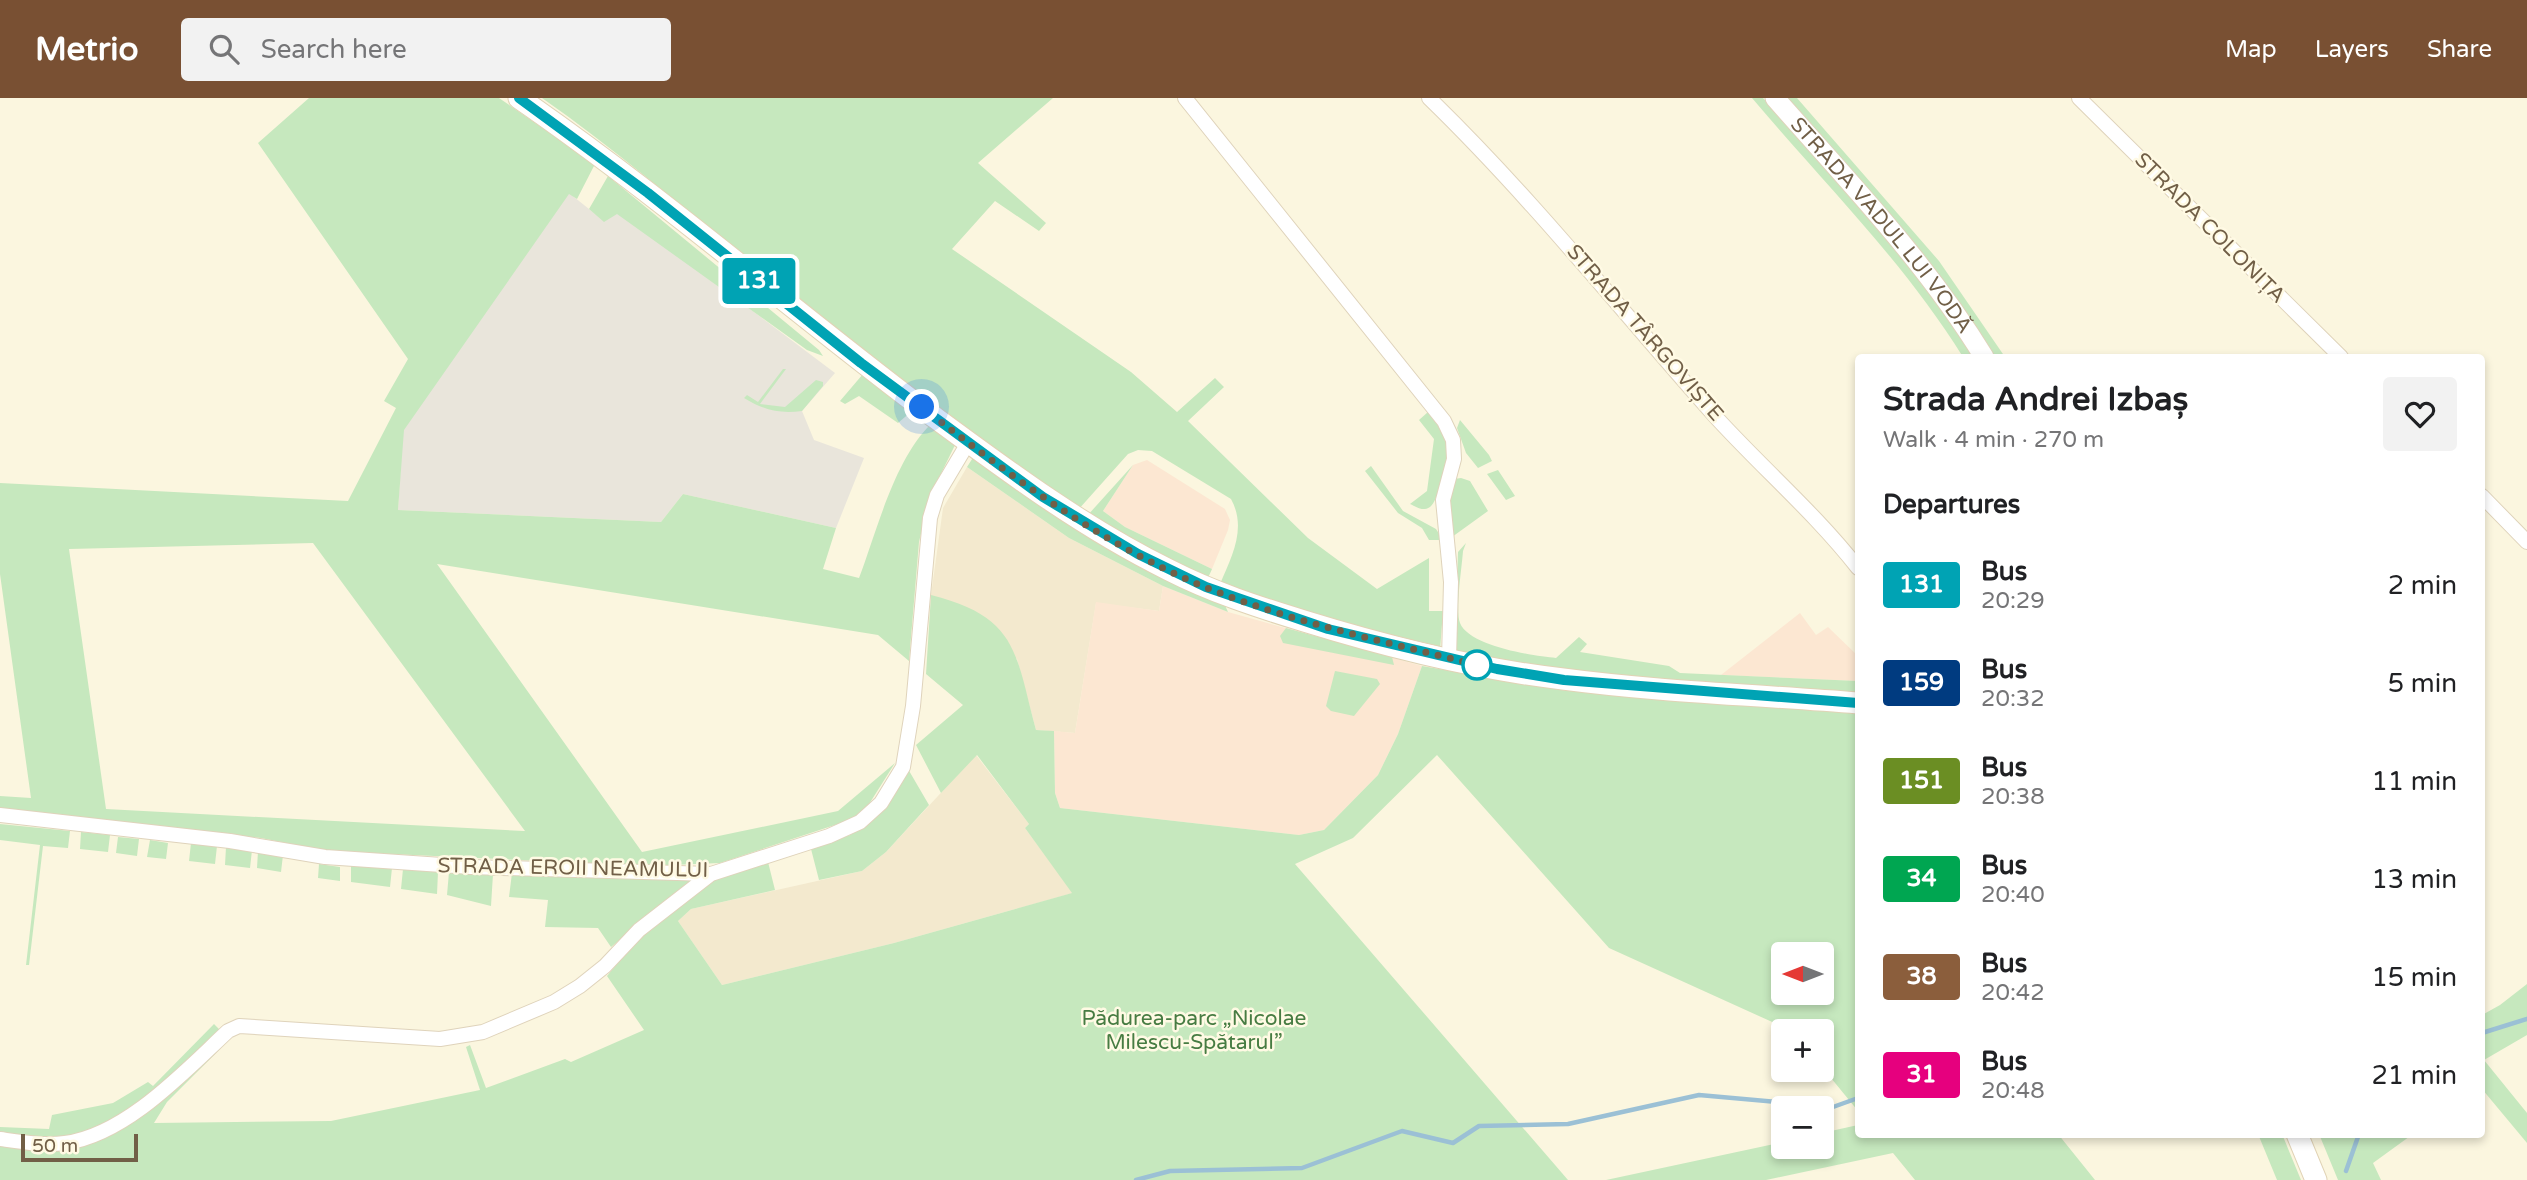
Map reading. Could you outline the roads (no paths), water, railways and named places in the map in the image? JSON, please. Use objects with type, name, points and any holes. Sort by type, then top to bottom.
[{"type":"main road","points":[[519,98],[578,139],[861,363],[968,443],[1076,519],[1206,587],[1328,629],[1449,659],[1564,680],[1855,704]]},
{"type":"main road","points":[[2299,1138],[2316,1180]]},
{"type":"street","points":[[1185,98],[1444,421],[1453,440],[1454,459],[1443,500],[1451,582],[1449,659]]},
{"type":"street","name":"STRADA TÂRGOVIȘTE","points":[[1430,98],[1541,212],[1698,397],[1826,527],[1855,564]]},
{"type":"street","name":"STRADA VADUL LUI VODĂ","points":[[1775,98],[1876,212],[1960,318],[1982,354]]},
{"type":"street","name":"STRADA COLONIȚA","points":[[2079,98],[2339,354]]},
{"type":"street","name":"STRADA EROII NEAMULUI","points":[[0,815],[230,841],[325,857],[471,867],[711,874],[829,836],[860,822],[881,803],[903,767],[913,706],[921,589],[930,518],[937,495],[968,443]]},
{"type":"street","points":[[2485,499],[2527,542]]},
{"type":"street","points":[[0,1139],[64,1144],[94,1135],[151,1100],[228,1031],[239,1026],[440,1039],[483,1032],[554,1002],[580,986],[605,966],[639,930],[711,874]]},
{"type":"waterway","points":[[2485,1032],[2527,1019]]},
{"type":"waterway","points":[[1136,1180],[1170,1171],[1302,1168],[1402,1131],[1453,1143],[1479,1126],[1568,1124],[1699,1095],[1833,1107],[1855,1099]]},
{"type":"waterway","points":[[2346,1171],[2358,1138]]},
{"type":"park label","name":"Pădurea-parc „Nicolae Milescu-Spătarul”","points":[[1194,1030]]}]
